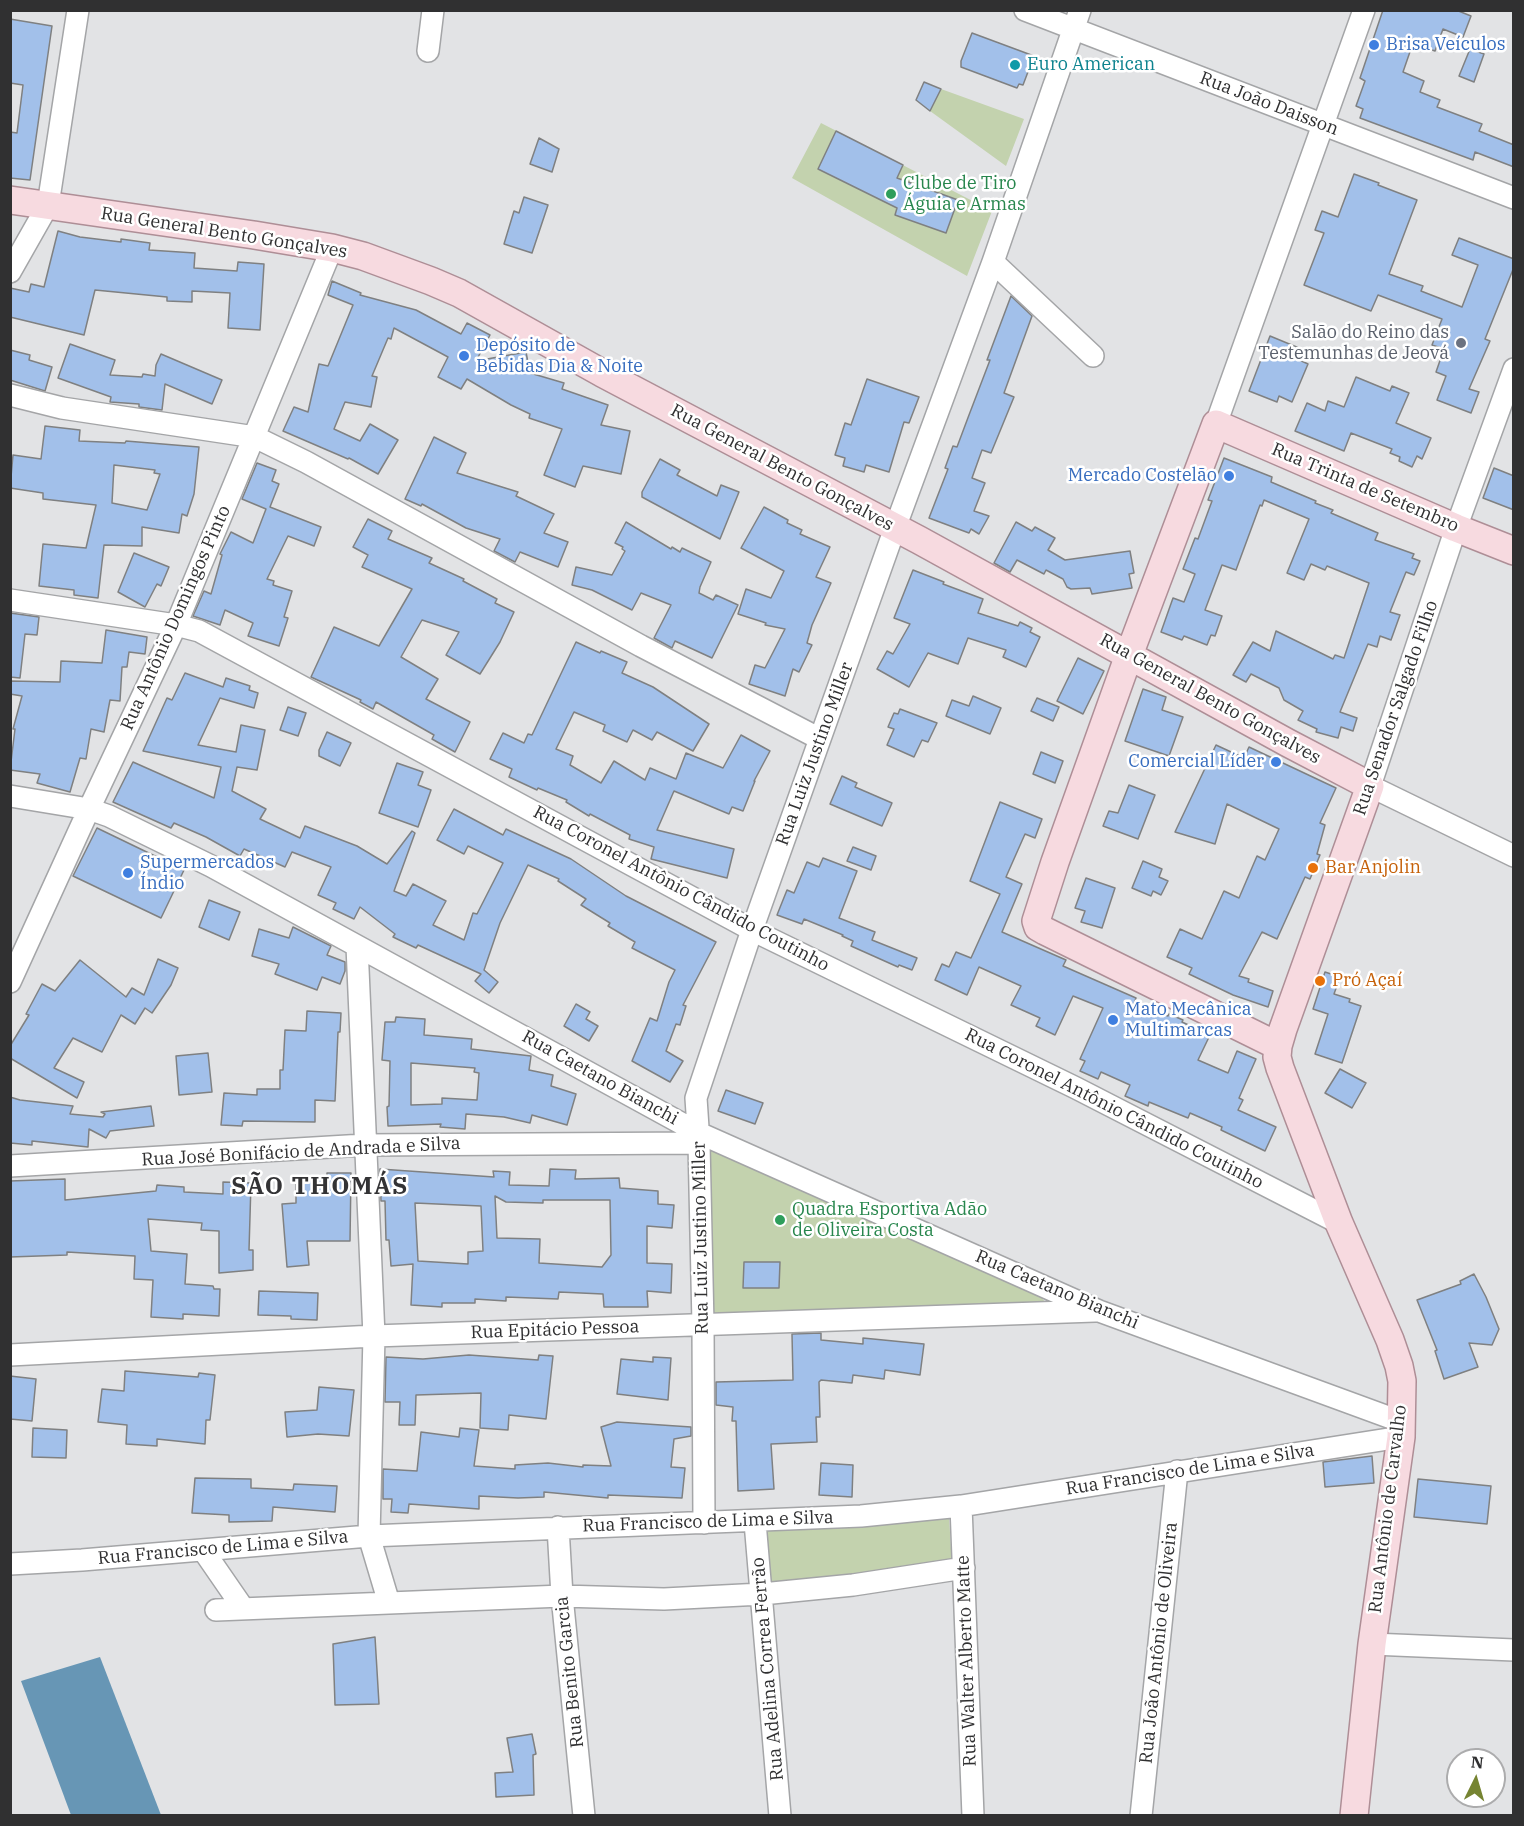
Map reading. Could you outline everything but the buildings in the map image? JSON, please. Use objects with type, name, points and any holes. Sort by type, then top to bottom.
[{"type":"main road","name":"Rua General Bento Gonçalves","points":[[10,200],[332,248],[400,269],[459,293],[602,373],[895,528],[1370,786]]},
{"type":"main road","name":"Rua Trinta de Setembro","points":[[1216,424],[1514,551]]},
{"type":"main road","points":[[1216,424],[1129,655],[1049,879],[1037,924],[1045,931],[1278,1046]]},
{"type":"main road","name":"Rua Senador Salgado Filho","points":[[1278,1046],[1370,786]]},
{"type":"main road","name":"Rua Antônio de Carvalho","points":[[1278,1046],[1277,1057],[1280,1068],[1339,1223],[1378,1311],[1399,1366],[1402,1381],[1401,1430],[1372,1644],[1354,1815]]},
{"type":"street","points":[[10,272],[48,205],[78,10]]},
{"type":"street","points":[[428,51],[434,10]]},
{"type":"street","name":"Rua João Daisson","points":[[1024,10],[1077,20],[1323,125],[1514,198]]},
{"type":"street","points":[[1216,424],[1364,10]]},
{"type":"street","name":"Rua Luiz Justino Miller","points":[[704,1523],[703,1325],[696,1098],[752,930],[895,528],[993,262],[1077,20]]},
{"type":"street","name":"Rua Antônio Domingos Pinto","points":[[10,982],[176,625],[332,248]]},
{"type":"street","points":[[993,262],[1093,356]]},
{"type":"street","name":"Rua Senador Salgado Filho","points":[[1370,786],[1456,528],[1514,369]]},
{"type":"street","points":[[10,395],[62,408],[255,438],[306,462],[641,646],[820,739]]},
{"type":"street","name":"Rua Coronel Antônio Cândido Coutinho","points":[[10,600],[176,625],[198,632],[752,930],[1076,1088],[1339,1223]]},
{"type":"street","name":"Rua General Bento Gonçalves","points":[[1370,786],[1514,856]]},
{"type":"street","name":"Rua Caetano Bianchi","points":[[10,796],[89,809],[109,816],[211,866],[699,1138],[1099,1311],[1401,1430]]},
{"type":"street","points":[[357,946],[374,1336],[369,1536],[389,1603]]},
{"type":"street","name":"Rua José Bonifácio de Andrada e Silva","points":[[10,1166],[364,1145],[699,1138]]},
{"type":"street","name":"Rua Epitácio Pessoa","points":[[10,1356],[374,1336],[1099,1311]]},
{"type":"street","name":"Rua Francisco de Lima e Silva","points":[[10,1564],[369,1536],[861,1516],[961,1506],[1176,1471],[1401,1430]]},
{"type":"street","name":"Rua João Antônio de Oliveira","points":[[1141,1815],[1176,1471]]},
{"type":"street","name":"Rua Walter Alberto Matte","points":[[961,1506],[973,1815]]},
{"type":"street","name":"Rua Adelina Correa Ferrão","points":[[755,1522],[780,1815]]},
{"type":"street","name":"Rua Benito Garcia","points":[[558,1527],[562,1596],[585,1815]]},
{"type":"street","points":[[202,1550],[243,1608]]},
{"type":"street","points":[[216,1610],[562,1596],[664,1599],[762,1594],[964,1568]]},
{"type":"street","points":[[1372,1644],[1514,1650]]},
{"type":"green space","points":[[941,89],[1024,119],[1006,166],[930,111]]},
{"type":"green space","name":"Clube de Tiro Águia e Armas","points":[[821,123],[992,211],[967,276],[792,178]]},
{"type":"green space","points":[[710,1145],[1042,1298],[1045,1302],[712,1313]]},
{"type":"green space","points":[[949,1517],[952,1564],[771,1586],[765,1531]]},
{"type":"water","points":[[100,1657],[161,1815],[71,1815],[21,1681]]},
{"type":"place","name":"Brisa Veículos","points":[[1374,45]]},
{"type":"place","name":"Euro American","points":[[1015,65]]},
{"type":"place","name":"Clube de Tiro Águia e Armas","points":[[891,194]]},
{"type":"place","name":"Salão do Reino das Testemunhas de Jeová","points":[[1461,343]]},
{"type":"place","name":"Depósito de Bebidas Dia & Noite","points":[[464,356]]},
{"type":"place","name":"Mercado Costelão","points":[[1229,476]]},
{"type":"place","name":"Comercial Líder","points":[[1276,762]]},
{"type":"place","name":"Bar Anjolin","points":[[1313,868]]},
{"type":"place","name":"Supermercados Índio","points":[[128,873]]},
{"type":"place","name":"Pró Açaí","points":[[1320,981]]},
{"type":"place","name":"Mato Mecânica Multimarcas","points":[[1113,1020]]},
{"type":"place","name":"Quadra Esportiva Adão de Oliveira Costa","points":[[780,1220]]},
{"type":"district","name":"SÃO THOMÁS","points":[[320,1187]]}]
